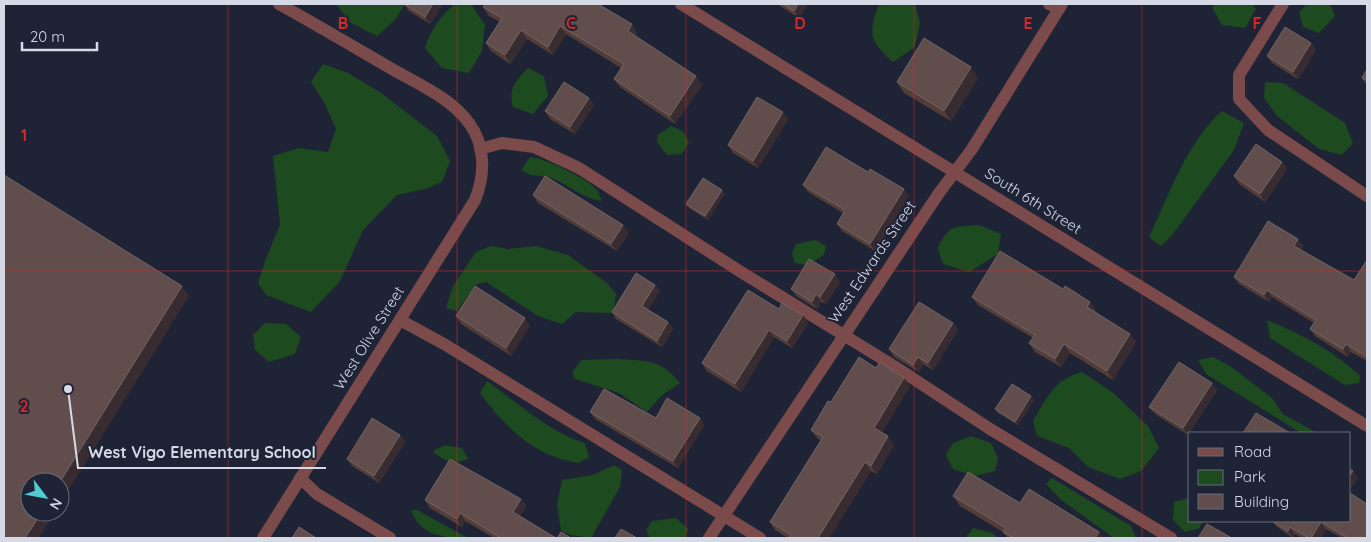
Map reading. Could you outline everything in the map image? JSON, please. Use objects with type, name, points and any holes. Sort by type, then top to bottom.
[{"type":"street","name":"West Olive Street","points":[[263,538],[475,200],[482,184],[483,163],[470,123],[443,99],[279,4]]},
{"type":"street","name":"South 6th Street","points":[[681,4],[1367,426]]},
{"type":"street","points":[[1283,4],[1239,74],[1239,99],[1268,130],[1367,196]]},
{"type":"street","name":"West Edwards Street","points":[[709,538],[843,335],[954,172],[972,149],[1056,6]]},
{"type":"street","points":[[480,149],[502,142],[534,147],[579,168],[894,366],[1152,534],[1171,538]]},
{"type":"street","points":[[400,320],[444,344],[760,538]]},
{"type":"street","points":[[300,478],[317,494],[390,538]]},
{"type":"green space","points":[[336,4],[405,4],[395,20],[377,36],[351,23]]},
{"type":"green space","points":[[455,4],[471,4],[485,25],[482,51],[469,73],[442,68],[425,48],[437,24]]},
{"type":"green space","points":[[883,4],[915,4],[920,23],[915,47],[893,62],[880,49],[873,37],[873,24],[878,6]]},
{"type":"green space","points":[[1216,4],[1253,4],[1256,9],[1245,28],[1222,25],[1212,7]]},
{"type":"green space","points":[[1307,4],[1330,4],[1335,16],[1319,33],[1303,27],[1299,12]]},
{"type":"green space","points":[[323,64],[348,73],[381,93],[437,136],[450,161],[442,182],[425,189],[397,195],[363,230],[340,281],[311,312],[266,295],[258,283],[280,225],[273,156],[299,148],[328,152],[336,129],[325,104],[311,82]]},
{"type":"green space","points":[[528,68],[544,76],[548,96],[533,114],[513,107],[512,100],[514,85]]},
{"type":"green space","points":[[1265,82],[1283,83],[1345,123],[1353,143],[1342,155],[1319,149],[1277,116],[1264,98]]},
{"type":"green space","points":[[1222,111],[1244,123],[1234,150],[1173,234],[1161,246],[1149,237],[1189,153]]},
{"type":"green space","points":[[671,126],[683,131],[689,142],[682,154],[667,155],[657,142],[658,135]]},
{"type":"green space","points":[[530,157],[555,165],[584,180],[597,190],[602,201],[586,197],[554,179],[532,175],[521,170]]},
{"type":"green space","points":[[979,225],[1001,234],[998,254],[969,272],[943,264],[938,248],[945,235],[954,228]]},
{"type":"green space","points":[[815,240],[826,246],[824,255],[807,265],[795,263],[792,253],[796,244]]},
{"type":"green space","points":[[491,246],[508,249],[536,246],[568,255],[607,283],[616,294],[613,313],[576,312],[562,324],[538,316],[486,282],[475,285],[457,311],[446,308],[453,286],[476,252]]},
{"type":"green space","points":[[1267,320],[1304,337],[1339,358],[1360,376],[1359,383],[1345,385],[1270,338]]},
{"type":"green space","points":[[265,323],[286,324],[301,337],[295,354],[269,362],[255,350],[253,335]]},
{"type":"green space","points":[[1213,357],[1230,366],[1272,398],[1283,414],[1315,432],[1299,432],[1206,374],[1198,360]]},
{"type":"green space","points":[[616,359],[644,361],[659,365],[673,375],[680,383],[661,396],[647,412],[619,393],[575,379],[572,372],[582,360]]},
{"type":"green space","points":[[1082,372],[1112,392],[1148,426],[1159,448],[1141,471],[1120,479],[1088,467],[1069,448],[1037,436],[1033,421],[1047,397],[1064,380]]},
{"type":"green space","points":[[487,381],[545,424],[585,443],[589,457],[579,463],[563,459],[548,454],[522,438],[500,418],[480,393]]},
{"type":"green space","points":[[971,436],[991,443],[998,458],[995,471],[975,476],[953,469],[946,455],[953,443]]},
{"type":"green space","points":[[445,445],[462,448],[468,459],[453,462],[433,451]]},
{"type":"green space","points":[[614,465],[622,470],[620,487],[591,538],[571,535],[561,531],[557,504],[562,480],[593,475]]},
{"type":"green space","points":[[1052,478],[1131,526],[1136,538],[1114,538],[1060,499],[1046,484]]},
{"type":"green space","points":[[1188,498],[1188,522],[1202,522],[1200,528],[1185,532],[1173,520],[1174,502]]},
{"type":"green space","points":[[411,510],[417,510],[468,538],[434,534],[420,525]]},
{"type":"green space","points":[[676,518],[688,529],[685,538],[650,538],[646,530],[652,521]]},
{"type":"green space","points":[[973,528],[992,533],[998,538],[968,538],[967,536]]},
{"type":"building","points":[[404,4],[433,4],[425,17]]},
{"type":"building","points":[[486,4],[598,4],[632,24],[628,31],[696,76],[670,116],[614,79],[624,64],[560,26],[548,47],[521,30],[505,55],[486,43],[502,18],[483,7]]},
{"type":"building","points":[[783,4],[798,4],[794,11]]},
{"type":"building","points":[[1285,27],[1311,43],[1293,72],[1267,56]]},
{"type":"building","points":[[924,38],[971,67],[944,111],[897,82]]},
{"type":"building","points":[[1367,69],[1367,81],[1362,78]]},
{"type":"building","points":[[564,82],[589,98],[570,127],[545,111]]},
{"type":"building","points":[[757,97],[783,112],[753,161],[728,145]]},
{"type":"building","points":[[1256,144],[1282,162],[1260,194],[1234,176]]},
{"type":"building","points":[[826,147],[868,172],[870,169],[904,189],[870,244],[837,224],[845,210],[803,185]]},
{"type":"building","points":[[4,175],[182,286],[66,472],[20,472],[20,522],[35,522],[25,538],[4,538]]},
{"type":"building","points":[[545,176],[623,225],[611,244],[533,195]]},
{"type":"building","points":[[703,178],[722,190],[705,216],[686,204]]},
{"type":"building","points":[[1268,221],[1298,239],[1294,246],[1354,280],[1367,260],[1367,357],[1346,344],[1343,349],[1310,329],[1316,320],[1267,290],[1264,295],[1234,277]]},
{"type":"building","points":[[1000,251],[1063,289],[1065,286],[1090,302],[1087,307],[1130,334],[1107,371],[1064,344],[1055,359],[1029,343],[1035,335],[972,297]]},
{"type":"building","points":[[809,259],[835,274],[820,297],[816,294],[812,302],[791,289]]},
{"type":"building","points":[[636,273],[655,285],[642,306],[668,322],[657,341],[612,312]]},
{"type":"building","points":[[475,286],[525,318],[506,348],[456,316]]},
{"type":"building","points":[[748,290],[779,309],[782,303],[803,315],[787,341],[769,330],[735,384],[702,363]]},
{"type":"building","points":[[919,302],[953,323],[928,363],[918,357],[913,365],[889,349]]},
{"type":"building","points":[[859,357],[876,368],[880,362],[904,378],[874,428],[888,436],[871,466],[865,462],[818,538],[789,538],[791,535],[770,522],[823,437],[811,430],[828,401],[831,402]]},
{"type":"building","points":[[1179,362],[1212,383],[1183,428],[1149,407]]},
{"type":"building","points":[[1012,384],[1031,396],[1015,422],[995,409]]},
{"type":"building","points":[[604,389],[656,418],[667,398],[700,418],[673,461],[590,412]]},
{"type":"building","points":[[1256,413],[1288,432],[1244,432]]},
{"type":"building","points":[[372,418],[400,435],[374,476],[347,459]]},
{"type":"building","points":[[450,459],[521,499],[513,512],[556,538],[501,538],[460,513],[457,519],[425,500]]},
{"type":"building","points":[[968,472],[1020,503],[1029,489],[1099,532],[1095,538],[1014,538],[1003,532],[1006,528],[953,496]]},
{"type":"building","points":[[1351,494],[1367,504],[1367,538],[1348,538],[1321,522],[1351,522]]},
{"type":"building","points":[[1274,522],[1321,522],[1311,538],[1290,527],[1288,531]]},
{"type":"building","points":[[1207,524],[1230,537],[1198,538]]},
{"type":"building","points":[[299,527],[316,538],[292,538]]},
{"type":"building","points":[[621,529],[637,538],[615,538]]},
{"type":"building","points":[[561,532],[571,538],[557,538]]},
{"type":"place","name":"West Vigo Elementary School","points":[[68,389]]}]
